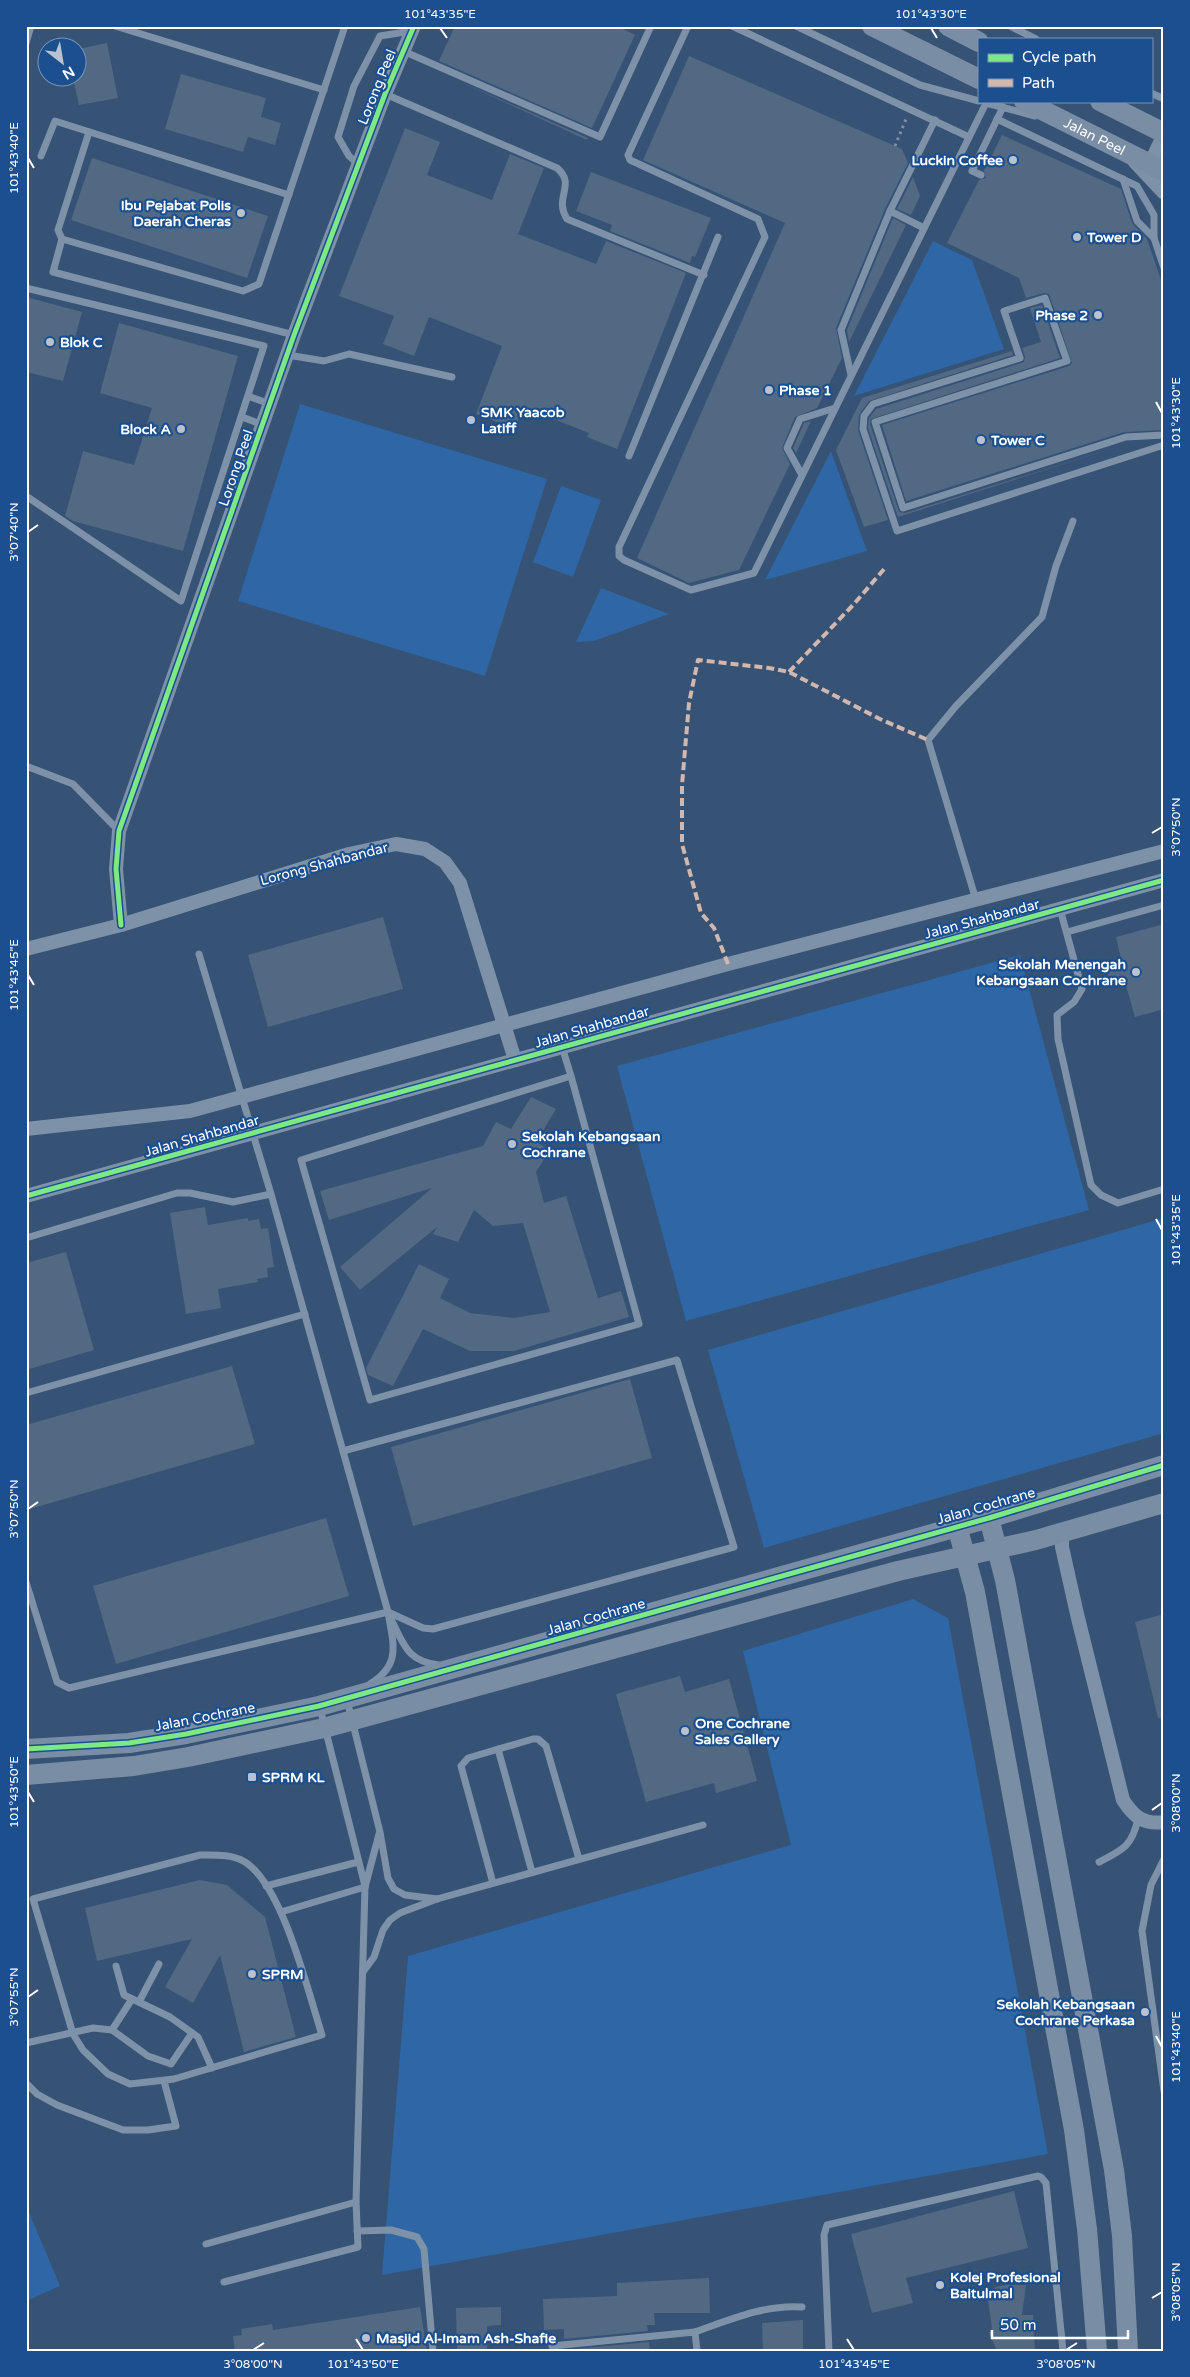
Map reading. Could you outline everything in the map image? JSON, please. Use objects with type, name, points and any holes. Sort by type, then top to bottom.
[{"type":"street","points":[[872,26],[978,79]]},
{"type":"street","points":[[948,26],[974,36]]},
{"type":"street","name":"Lorong Peel","points":[[121,924],[116,870],[119,831],[294,335],[385,94],[413,29]]},
{"type":"street","name":"Jalan Peel","points":[[1026,102],[1157,167]]},
{"type":"street","points":[[1102,102],[1164,133],[1157,167]]},
{"type":"street","points":[[1125,151],[1164,193]]},
{"type":"street","name":"Lorong Shahbandar","points":[[26,949],[121,924],[349,854],[396,844],[425,849],[445,862],[460,883],[515,1060]]},
{"type":"street","name":"Jalan Shahbandar","points":[[26,1129],[190,1111],[505,1024],[1164,851]]},
{"type":"street","name":"Jalan Shahbandar","points":[[26,1196],[1164,880]]},
{"type":"street","name":"Jalan Cochrane","points":[[26,1749],[129,1743],[186,1734],[319,1706],[460,1668],[989,1518],[1164,1465]]},
{"type":"street","points":[[26,1775],[143,1765],[324,1728],[898,1571],[1062,1532],[1164,1503]]},
{"type":"street","points":[[989,1518],[997,1548],[1114,2170],[1122,2236],[1128,2351]]},
{"type":"street","points":[[957,1526],[974,1592],[1074,2130],[1087,2229],[1097,2351]]},
{"type":"street","points":[[1062,1532],[1062,1547],[1077,1614],[1123,1800],[1138,1819],[1152,1824],[1164,1822]]},
{"type":"lane","points":[[26,43],[31,26]]},
{"type":"lane","points":[[115,26],[324,90]]},
{"type":"lane","points":[[62,239],[243,291],[259,284],[345,26]]},
{"type":"lane","points":[[403,51],[600,137],[651,26]]},
{"type":"lane","points":[[688,26],[628,155],[630,160],[758,219],[766,237],[619,547],[619,556],[691,590],[754,573],[851,375],[908,264],[969,137],[982,102],[1078,128]]},
{"type":"lane","points":[[732,26],[969,137]]},
{"type":"lane","points":[[796,26],[920,85],[978,101]]},
{"type":"lane","points":[[1010,26],[1034,38]]},
{"type":"lane","points":[[358,165],[349,156],[338,137],[354,86],[380,36],[413,29]]},
{"type":"lane","points":[[1152,93],[1164,98]]},
{"type":"lane","points":[[385,94],[557,168],[565,174],[566,180],[561,206],[567,219],[704,275]]},
{"type":"lane","points":[[981,175],[972,171],[1003,107]]},
{"type":"lane","points":[[997,119],[1137,186],[1154,215],[1154,238],[1164,268]]},
{"type":"lane","points":[[851,375],[841,330],[890,211],[935,120]]},
{"type":"lane","points":[[41,156],[55,121],[289,195]]},
{"type":"lane","points":[[89,132],[58,230],[62,239],[53,272],[294,335]]},
{"type":"lane","points":[[1123,179],[1137,221],[1154,238]]},
{"type":"lane","points":[[890,211],[924,228]]},
{"type":"lane","points":[[629,456],[718,237]]},
{"type":"lane","points":[[26,288],[264,346],[181,601],[26,496]]},
{"type":"lane","points":[[1164,435],[1126,437],[902,508],[874,422],[1066,361],[1045,298],[1004,311],[1020,358],[873,404],[864,416],[863,430],[898,531],[1164,446]]},
{"type":"lane","points":[[288,355],[324,361],[349,354],[452,377]]},
{"type":"lane","points":[[248,396],[270,404]]},
{"type":"lane","points":[[802,475],[787,448],[800,419],[835,408]]},
{"type":"lane","points":[[242,417],[263,425]]},
{"type":"lane","points":[[976,900],[928,740],[956,706],[1042,617],[1056,566],[1073,521]]},
{"type":"lane","points":[[26,766],[73,784],[119,831]]},
{"type":"lane","points":[[1067,932],[1164,905]]},
{"type":"lane","points":[[1060,909],[1082,989],[1074,1002],[1057,1015],[1058,1039],[1091,1185],[1101,1195],[1118,1203],[1164,1189]]},
{"type":"lane","points":[[200,954],[254,1133],[388,1612],[393,1646],[391,1665],[380,1677],[347,1699],[380,1832],[388,1878],[394,1889],[404,1895],[437,1898]]},
{"type":"lane","points":[[562,1047],[571,1076],[639,1324],[370,1400],[301,1160],[571,1076]]},
{"type":"lane","points":[[26,1238],[177,1192],[233,1202],[271,1194]]},
{"type":"lane","points":[[26,1392],[305,1314]]},
{"type":"lane","points":[[26,1582],[57,1682],[70,1688],[388,1612],[423,1628],[432,1629],[734,1547],[677,1360],[343,1451]]},
{"type":"lane","points":[[388,1612],[402,1641],[414,1658],[425,1664],[460,1668]]},
{"type":"lane","points":[[319,1706],[365,1887]]},
{"type":"lane","points":[[493,1883],[461,1766],[468,1758],[533,1739],[543,1742],[579,1859]]},
{"type":"lane","points":[[498,1749],[532,1872]]},
{"type":"lane","points":[[1099,1862],[1118,1853],[1134,1838],[1138,1819]]},
{"type":"lane","points":[[363,1972],[374,1957],[383,1930],[390,1920],[400,1913],[437,1898],[702,1825]]},
{"type":"lane","points":[[224,2282],[358,2247],[356,2202],[365,1887],[380,1832]]},
{"type":"lane","points":[[200,1855],[226,1855],[244,1862],[266,1886],[281,1912],[322,2035],[212,2068],[164,2080],[130,2084],[108,2074],[83,2050],[73,2034],[29,1900],[200,1855]]},
{"type":"lane","points":[[1164,1859],[1151,1885],[1142,1931],[1164,2091]]},
{"type":"lane","points":[[266,1886],[358,1862]]},
{"type":"lane","points":[[281,1912],[365,1887]]},
{"type":"lane","points":[[140,2002],[160,1964]]},
{"type":"lane","points":[[116,1966],[124,1995],[170,2016],[192,2032],[198,2038],[212,2068]]},
{"type":"lane","points":[[112,2030],[132,1998]]},
{"type":"lane","points":[[26,2043],[93,2028],[112,2030],[148,2056],[171,2064],[192,2032]]},
{"type":"lane","points":[[26,2083],[37,2094],[57,2105],[123,2130],[148,2130],[176,2126],[164,2080]]},
{"type":"lane","points":[[829,2351],[824,2236],[827,2225],[1038,2176],[1046,2183],[1063,2351]]},
{"type":"lane","points":[[206,2244],[356,2202]]},
{"type":"lane","points":[[357,2231],[392,2230],[417,2237],[424,2250],[433,2351]]},
{"type":"lane","points":[[552,2346],[695,2332],[749,2314],[785,2306],[802,2307]]},
{"type":"lane","points":[[695,2332],[697,2351]]},
{"type":"shaded area","points":[[933,241],[972,260],[1004,349],[854,396]]},
{"type":"shaded area","points":[[300,404],[547,479],[485,676],[238,601]]},
{"type":"shaded area","points":[[831,451],[867,551],[765,580]]},
{"type":"shaded area","points":[[561,486],[601,500],[573,577],[533,562]]},
{"type":"shaded area","points":[[601,588],[669,614],[594,641],[576,642]]},
{"type":"shaded area","points":[[1020,955],[1089,1210],[686,1321],[617,1066]]},
{"type":"shaded area","points":[[1164,1218],[1164,1433],[764,1548],[708,1350]]},
{"type":"shaded area","points":[[913,1599],[948,1618],[1048,2154],[382,2275],[408,1956],[791,1845],[743,1651]]},
{"type":"shaded area","points":[[26,2205],[60,2286],[26,2301]]},
{"type":"building","points":[[455,26],[617,26],[635,35],[592,128],[439,61]]},
{"type":"building","points":[[107,43],[118,98],[79,105],[75,88],[88,88],[88,47]]},
{"type":"building","name":"Phase 1","points":[[689,56],[902,149],[908,163],[885,209],[836,328],[842,358],[817,408],[795,417],[782,448],[790,464],[739,570],[689,583],[637,558],[785,223],[643,160]]},
{"type":"building","points":[[181,74],[266,98],[261,117],[281,123],[275,145],[248,137],[243,152],[165,129]]},
{"type":"building","points":[[454,79],[588,138],[587,140]]},
{"type":"building","points":[[405,128],[440,142],[427,175],[492,200],[510,154],[544,168],[518,234],[596,264],[606,241],[686,273],[617,449],[587,437],[589,433],[523,407],[515,429],[476,414],[502,346],[429,317],[414,356],[383,344],[394,316],[339,296]]},
{"type":"building","name":"Phase 2","points":[[1002,135],[1121,189],[1132,223],[1147,239],[1164,289],[1164,430],[1124,432],[906,501],[882,425],[1069,366],[1072,363],[1049,294],[1044,293],[1026,298],[1019,278],[947,243],[979,180],[986,178],[984,171]]},
{"type":"building","points":[[92,158],[268,216],[247,278],[71,220]]},
{"type":"building","points":[[591,172],[711,218],[695,257],[692,256],[690,263],[610,231],[612,225],[576,211]]},
{"type":"building","points":[[913,177],[920,196],[911,215],[897,209]]},
{"type":"building","points":[[893,218],[906,225],[849,342],[847,330]]},
{"type":"building","name":"Blok C","points":[[26,297],[82,312],[63,381],[26,372]]},
{"type":"building","points":[[1042,305],[1060,358],[871,419],[870,424],[899,512],[905,513],[1133,442],[898,517],[868,428],[869,418],[876,409],[1024,362],[1025,357],[1022,348],[1041,342],[1030,308]]},
{"type":"building","name":"Block A","points":[[119,323],[238,356],[183,551],[73,521],[65,516],[83,451],[134,465],[152,408],[100,393]]},
{"type":"building","points":[[1012,351],[1013,355],[869,401],[859,415],[858,430],[888,520],[864,527],[836,450],[862,398]]},
{"type":"building","points":[[811,421],[796,453],[793,448],[804,423]]},
{"type":"building","points":[[383,917],[403,989],[268,1027],[248,955]]},
{"type":"building","name":"Sekolah Menengah Kebangsaan Cochrane","points":[[1164,924],[1164,1009],[1135,1017],[1125,982],[1111,986],[1105,962],[1121,959],[1116,937]]},
{"type":"building","points":[[531,1097],[556,1109],[536,1142],[550,1150],[536,1172],[544,1203],[566,1196],[598,1298],[621,1291],[629,1317],[514,1351],[470,1351],[423,1329],[393,1386],[368,1375],[366,1368],[419,1264],[449,1279],[440,1298],[470,1313],[514,1318],[550,1312],[523,1223],[493,1226],[474,1210],[458,1242],[433,1234],[437,1227],[360,1290],[340,1267],[432,1188],[329,1220],[320,1191],[483,1146],[496,1122],[511,1129]]},
{"type":"building","points":[[205,1207],[208,1225],[248,1218],[248,1221],[259,1219],[261,1229],[268,1228],[274,1267],[267,1268],[268,1277],[257,1279],[258,1282],[218,1289],[221,1308],[186,1314],[170,1213]]},
{"type":"building","points":[[66,1252],[94,1350],[26,1370],[26,1263]]},
{"type":"building","points":[[232,1366],[255,1444],[26,1510],[26,1425]]},
{"type":"building","points":[[630,1379],[652,1458],[413,1526],[391,1447]]},
{"type":"building","points":[[326,1518],[349,1596],[116,1664],[93,1586]]},
{"type":"building","points":[[1164,1614],[1164,1718],[1158,1718],[1135,1622]]},
{"type":"building","name":"One Cochrane Sales Gallery","points":[[680,1676],[685,1692],[729,1679],[757,1781],[716,1793],[714,1783],[646,1802],[616,1694]]},
{"type":"building","name":"SPRM","points":[[200,1880],[227,1885],[265,1917],[296,2037],[244,2052],[220,1955],[193,2003],[165,1987],[192,1939],[97,1961],[85,1908]]},
{"type":"building","points":[[1014,2191],[1028,2248],[906,2278],[913,2303],[872,2313],[851,2234]]},
{"type":"building","points":[[709,2278],[710,2313],[654,2313],[655,2325],[647,2325],[648,2331],[564,2339],[564,2329],[544,2330],[543,2299],[617,2296],[617,2283]]},
{"type":"building","points":[[1026,2285],[1022,2315],[1033,2315],[1035,2351],[997,2351],[989,2333],[992,2328],[987,2294],[996,2287]]},
{"type":"building","name":"Masjid Al-Imam Ash-Shafie","points":[[420,2307],[427,2351],[235,2351],[233,2336],[242,2335],[241,2329],[272,2324],[273,2330]]},
{"type":"building","points":[[501,2307],[501,2325],[487,2326],[487,2351],[457,2351],[456,2308]]},
{"type":"building","points":[[803,2320],[803,2351],[763,2351],[762,2323]]},
{"type":"building","points":[[649,2342],[650,2351],[564,2351],[564,2350]]},
{"type":"marked path","points":[[789,672],[854,604],[885,568]]},
{"type":"marked path","points":[[728,964],[714,928],[701,913],[682,844],[682,785],[689,703],[698,660],[789,672],[880,719],[928,740]]},
{"type":"cycle path","points":[[121,925],[116,869],[119,831],[294,335],[385,94],[414,26]]},
{"type":"cycle path","points":[[26,1196],[1164,880]]},
{"type":"cycle path","points":[[26,1749],[129,1743],[186,1734],[319,1706],[989,1518],[1164,1465]]},
{"type":"place","name":"Luckin Coffee","points":[[1013,160]]},
{"type":"place","name":"Ibu Pejabat Polis Daerah Cheras","points":[[241,213]]},
{"type":"place","name":"Tower D","points":[[1077,237]]},
{"type":"place","name":"Phase 2","points":[[1098,315]]},
{"type":"place","name":"Blok C","points":[[50,342]]},
{"type":"place","name":"Phase 1","points":[[769,390]]},
{"type":"place","name":"SMK Yaacob Latiff","points":[[471,420]]},
{"type":"place","name":"Block A","points":[[181,429]]},
{"type":"place","name":"Tower C","points":[[981,440]]},
{"type":"place","name":"Sekolah Menengah Kebangsaan Cochrane","points":[[1136,972]]},
{"type":"place","name":"Sekolah Kebangsaan Cochrane","points":[[512,1144]]},
{"type":"place","name":"One Cochrane Sales Gallery","points":[[685,1731]]},
{"type":"place","name":"SPRM KL","points":[[252,1777]]},
{"type":"place","name":"SPRM","points":[[252,1974]]},
{"type":"place","name":"Sekolah Kebangsaan Cochrane Perkasa","points":[[1145,2012]]},
{"type":"place","name":"Kolej Profesional Baitulmal","points":[[940,2285]]},
{"type":"place","name":"Masjid Al-Imam Ash-Shafie","points":[[366,2338]]}]
